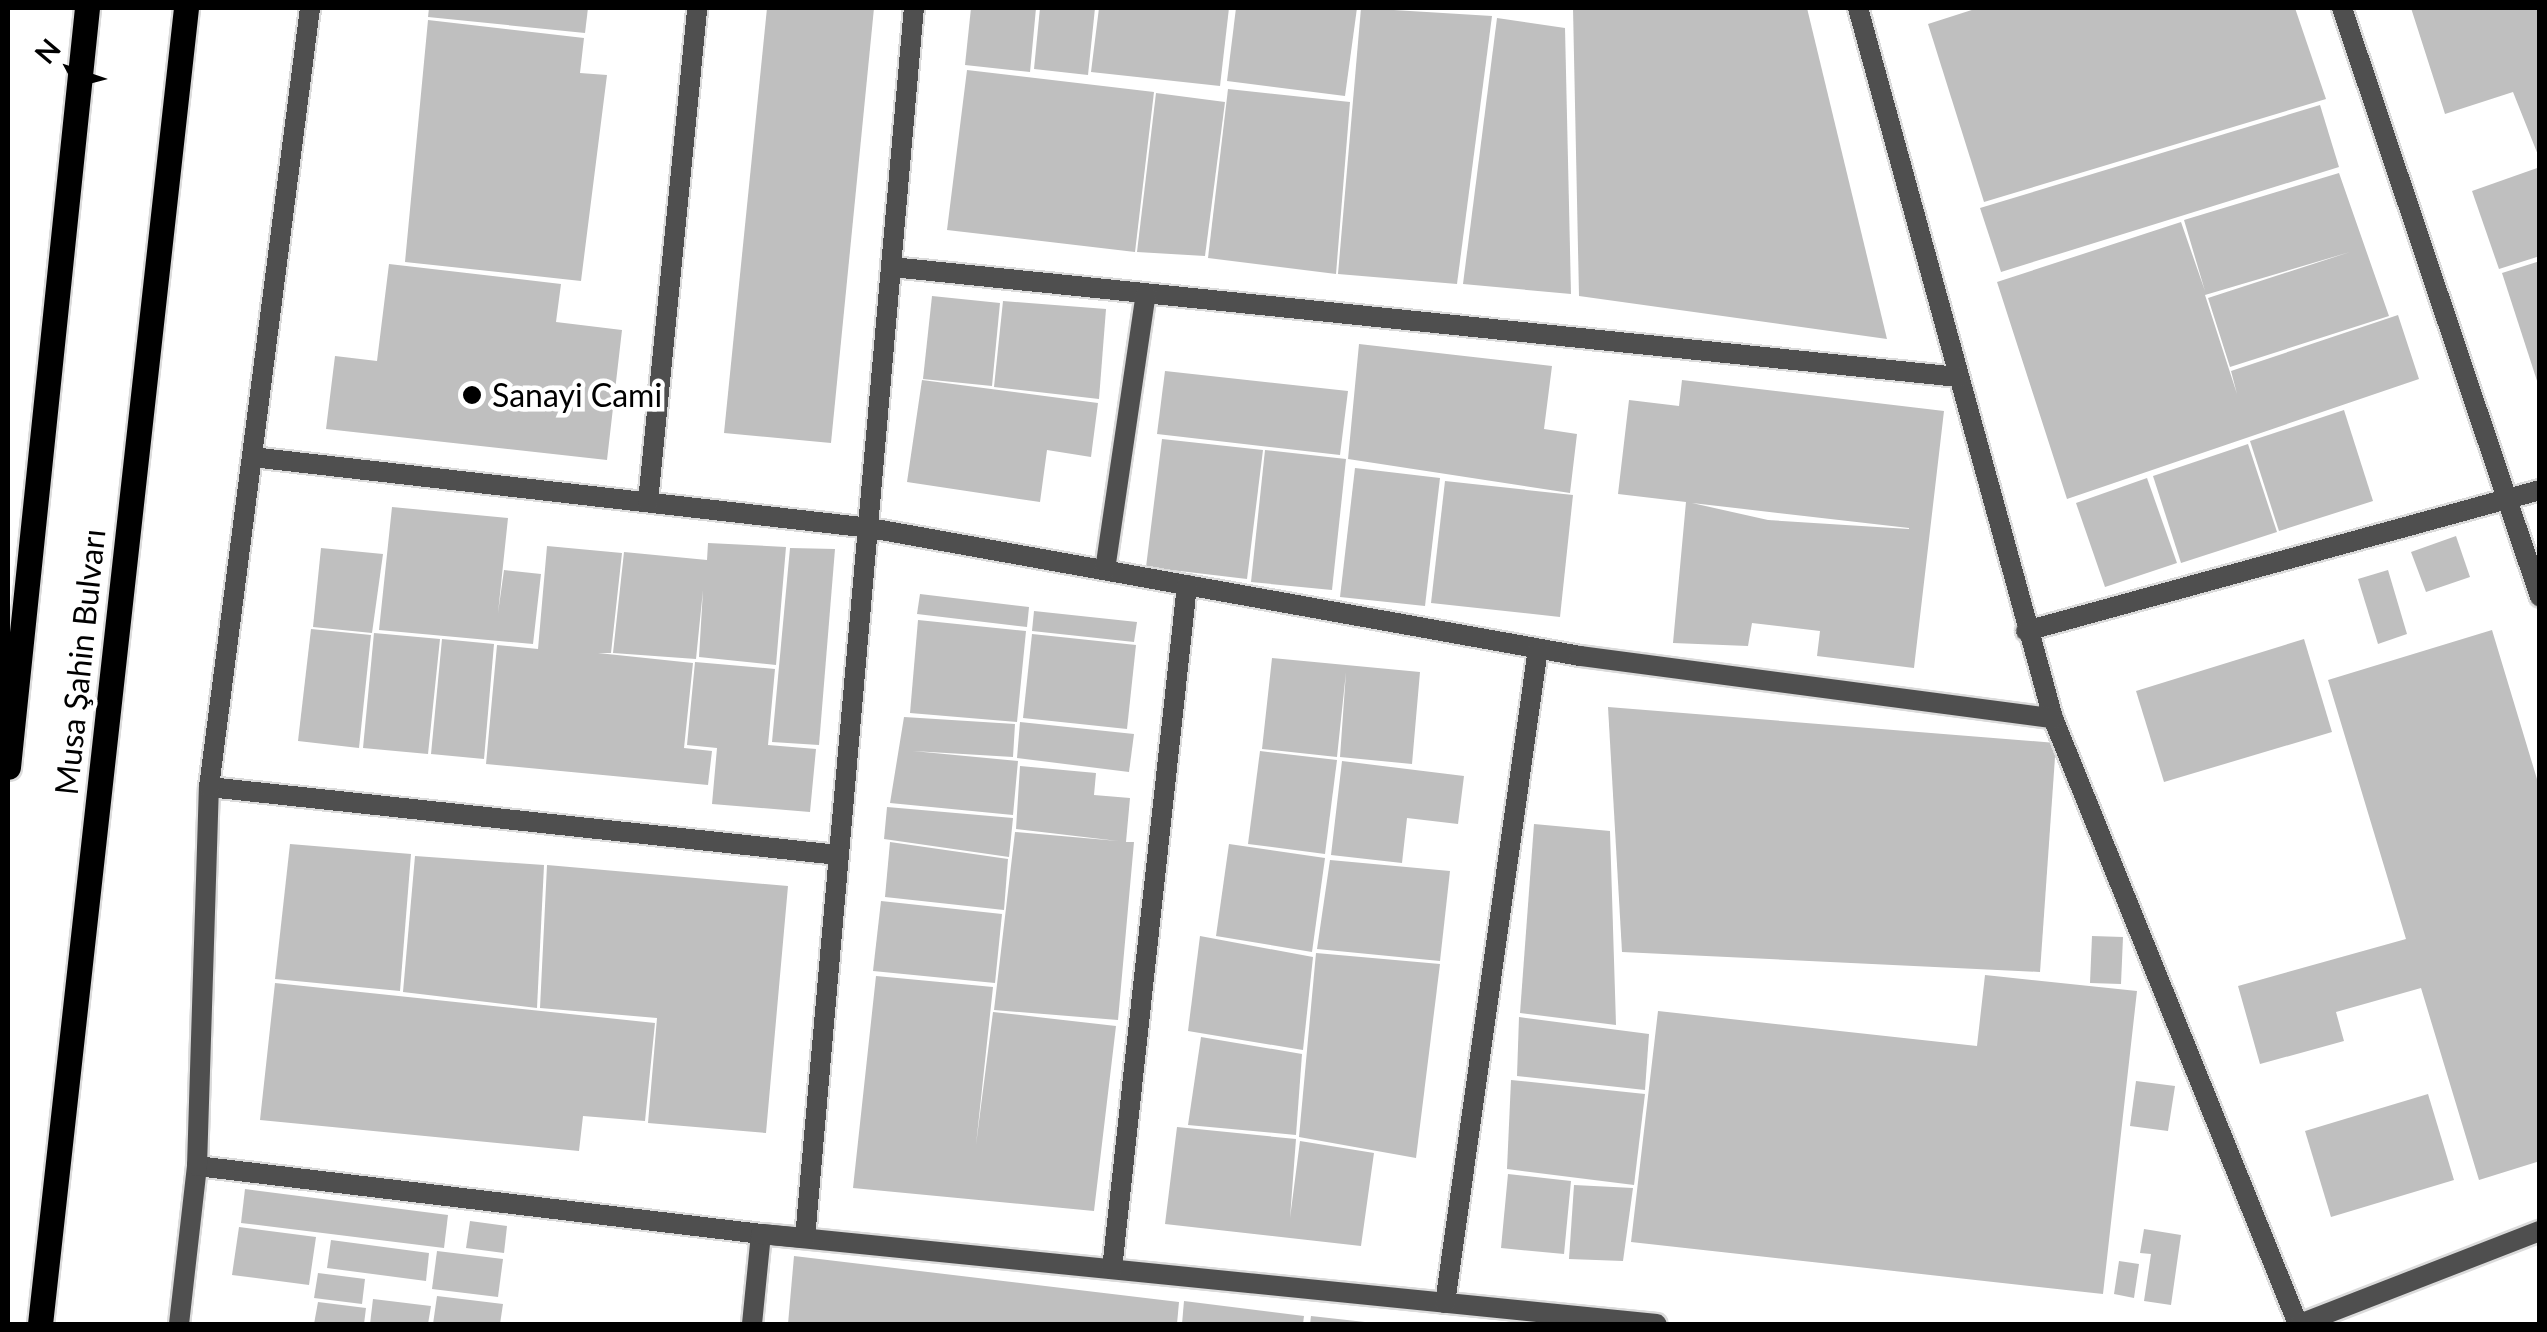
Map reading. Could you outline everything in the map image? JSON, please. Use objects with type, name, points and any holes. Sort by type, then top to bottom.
[{"type":"main road","name":"Musa Şahin Bulvarı","points":[[8,767],[87,8]]},
{"type":"main road","name":"Musa Şahin Bulvarı","points":[[40,1324],[186,8]]},
{"type":"street","points":[[179,1324],[197,1166],[209,787],[310,8]]},
{"type":"street","points":[[648,502],[696,8]]},
{"type":"street","points":[[761,1234],[805,1238],[914,8]]},
{"type":"street","points":[[1858,8],[2053,718],[2299,1324],[2540,1230]]},
{"type":"street","points":[[2342,8],[2540,596]]},
{"type":"street","points":[[892,267],[1958,377]]},
{"type":"street","points":[[1105,570],[1146,294]]},
{"type":"street","points":[[252,457],[870,528],[1538,649],[2053,718]]},
{"type":"street","points":[[2026,631],[2540,490]]},
{"type":"street","points":[[1112,1269],[1187,585]]},
{"type":"street","points":[[1445,1303],[1538,649]]},
{"type":"street","points":[[209,787],[838,855]]},
{"type":"street","points":[[197,1166],[761,1234],[1656,1324]]},
{"type":"street","points":[[752,1324],[761,1234]]},
{"type":"building","points":[[429,8],[588,8],[585,33],[428,17]]},
{"type":"building","points":[[767,8],[874,8],[831,443],[724,433]]},
{"type":"building","points":[[971,8],[1036,8],[1030,72],[965,65]]},
{"type":"building","points":[[1040,8],[1095,8],[1088,75],[1034,69]]},
{"type":"building","points":[[1099,8],[1229,8],[1220,86],[1091,72]]},
{"type":"building","points":[[1236,8],[1357,8],[1345,96],[1227,81]]},
{"type":"building","points":[[1361,8],[1492,16],[1457,284],[1338,274]]},
{"type":"building","points":[[1573,8],[1807,8],[1887,339],[1579,296]]},
{"type":"building","points":[[1978,8],[2295,8],[2326,99],[1984,202],[1928,24]]},
{"type":"building","points":[[2411,8],[2540,8],[2540,160],[2513,92],[2445,114]]},
{"type":"building","points":[[1497,18],[1565,28],[1571,294],[1463,284]]},
{"type":"building","points":[[428,20],[584,38],[580,73],[607,75],[581,281],[405,262]]},
{"type":"building","points":[[967,70],[1154,92],[1135,252],[947,230]]},
{"type":"building","points":[[1228,89],[1350,102],[1336,274],[1208,258]]},
{"type":"building","points":[[1156,93],[1225,102],[1205,256],[1137,252]]},
{"type":"building","points":[[2320,105],[2339,167],[2001,272],[1980,208]]},
{"type":"building","points":[[2540,167],[2540,256],[2499,269],[2472,191]]},
{"type":"building","points":[[2339,173],[2389,316],[2230,367],[2208,298],[2350,252],[2205,295],[2237,394],[2231,371],[2398,315],[2419,379],[2067,499],[1997,282],[2181,222],[2205,291],[2184,220]]},
{"type":"building","points":[[2540,261],[2540,387],[2539,387],[2502,273]]},
{"type":"building","name":"Sanayi Cami","points":[[389,264],[561,284],[556,322],[622,330],[607,460],[326,429],[335,356],[377,361]]},
{"type":"building","points":[[932,296],[1000,303],[992,386],[923,379]]},
{"type":"building","points":[[1003,301],[1106,309],[1099,399],[994,387]]},
{"type":"building","points":[[1359,344],[1552,366],[1544,429],[1577,434],[1570,493],[1348,459]]},
{"type":"building","points":[[1165,371],[1348,391],[1340,455],[1157,434]]},
{"type":"building","points":[[922,380],[1098,403],[1091,457],[1047,450],[1040,502],[907,482]]},
{"type":"building","points":[[1682,380],[1944,411],[1914,668],[1817,656],[1820,631],[1752,623],[1748,646],[1673,643],[1686,502],[1618,494],[1629,400],[1679,406]],"holes":[[[1692,503],[1909,528],[1768,520]]]},
{"type":"building","points":[[2344,410],[2373,501],[2279,531],[2250,441]]},
{"type":"building","points":[[1162,439],[1263,450],[1247,579],[1146,567]]},
{"type":"building","points":[[2248,444],[2277,532],[2181,563],[2153,476]]},
{"type":"building","points":[[1265,450],[1346,459],[1332,590],[1251,582]]},
{"type":"building","points":[[1355,468],[1440,478],[1425,606],[1340,597]]},
{"type":"building","points":[[2147,478],[2177,563],[2105,587],[2076,503]]},
{"type":"building","points":[[1445,481],[1573,495],[1560,617],[1431,603]]},
{"type":"building","points":[[392,507],[508,518],[498,613],[504,570],[541,574],[533,644],[379,630]]},
{"type":"building","points":[[2456,536],[2470,577],[2426,592],[2411,552]]},
{"type":"building","points":[[708,543],[786,547],[776,665],[699,657],[703,590],[696,659],[613,653],[624,552],[707,560]]},
{"type":"building","points":[[547,546],[622,553],[611,653],[598,653],[693,663],[684,748],[712,751],[708,785],[486,764],[497,645],[538,649]]},
{"type":"building","points":[[321,548],[383,554],[372,633],[313,627]]},
{"type":"building","points":[[790,548],[835,549],[819,745],[772,742]]},
{"type":"building","points":[[2388,570],[2407,634],[2378,644],[2358,579]]},
{"type":"building","points":[[920,594],[1029,607],[1027,627],[917,614]]},
{"type":"building","points":[[1034,611],[1137,622],[1134,642],[1032,631]]},
{"type":"building","points":[[918,620],[1026,631],[1017,722],[910,713]]},
{"type":"building","points":[[311,629],[371,635],[359,748],[298,741]]},
{"type":"building","points":[[2492,630],[2540,789],[2540,1161],[2479,1180],[2421,988],[2336,1012],[2344,1041],[2260,1064],[2238,986],[2406,939],[2328,680]]},
{"type":"building","points":[[374,633],[440,639],[428,754],[363,748]]},
{"type":"building","points":[[1032,634],[1136,645],[1127,729],[1023,718]]},
{"type":"building","points":[[442,639],[494,644],[484,759],[431,754]]},
{"type":"building","points":[[2304,639],[2332,732],[2164,782],[2136,691]]},
{"type":"building","points":[[1272,658],[1420,672],[1412,764],[1340,757],[1346,672],[1337,757],[1262,749]]},
{"type":"building","points":[[695,662],[775,669],[768,745],[816,749],[810,812],[712,804],[717,748],[687,745]]},
{"type":"building","points":[[1608,707],[2056,743],[2040,972],[1622,952]]},
{"type":"building","points":[[904,717],[1015,724],[1013,757],[913,751],[1018,761],[1013,815],[890,803]]},
{"type":"building","points":[[1020,722],[1134,734],[1129,772],[1017,758]]},
{"type":"building","points":[[1260,751],[1337,760],[1325,854],[1248,844]]},
{"type":"building","points":[[1342,761],[1464,776],[1458,824],[1407,818],[1402,863],[1331,855]]},
{"type":"building","points":[[1020,766],[1096,773],[1094,795],[1130,798],[1126,842],[1134,842],[1118,1020],[994,1010],[1015,832],[1118,841],[1016,829]]},
{"type":"building","points":[[887,807],[1013,818],[1009,857],[884,839]]},
{"type":"building","points":[[1534,824],[1610,831],[1616,1025],[1520,1013]]},
{"type":"building","points":[[890,842],[1008,859],[1004,910],[885,897]]},
{"type":"building","points":[[290,844],[411,854],[400,991],[275,979]]},
{"type":"building","points":[[1229,844],[1325,858],[1312,952],[1216,936]]},
{"type":"building","points":[[415,856],[544,865],[537,1008],[403,992]]},
{"type":"building","points":[[1330,860],[1450,871],[1440,961],[1317,949]]},
{"type":"building","points":[[547,865],[788,886],[766,1133],[648,1123],[657,1018],[540,1008]]},
{"type":"building","points":[[881,901],[1002,914],[995,983],[873,971]]},
{"type":"building","points":[[1200,936],[1313,957],[1303,1050],[1188,1031]]},
{"type":"building","points":[[2092,936],[2123,937],[2121,984],[2090,983]]},
{"type":"building","points":[[1316,953],[1440,964],[1416,1158],[1299,1137]]},
{"type":"building","points":[[1985,975],[2137,991],[2103,1294],[1631,1242],[1658,1011],[1977,1046]]},
{"type":"building","points":[[876,976],[993,987],[976,1145],[993,1012],[1116,1026],[1094,1211],[853,1188]]},
{"type":"building","points":[[275,983],[655,1023],[645,1121],[583,1116],[579,1151],[260,1120]]},
{"type":"building","points":[[1519,1017],[1649,1034],[1645,1090],[1517,1076]]},
{"type":"building","points":[[1201,1037],[1302,1054],[1296,1135],[1188,1125]]},
{"type":"building","points":[[1511,1080],[1645,1094],[1634,1185],[1507,1169]]},
{"type":"building","points":[[2136,1081],[2175,1086],[2168,1131],[2130,1126]]},
{"type":"building","points":[[2428,1094],[2454,1180],[2331,1217],[2305,1131]]},
{"type":"building","points":[[1177,1127],[1296,1139],[1290,1218],[1300,1141],[1374,1153],[1361,1246],[1165,1224]]},
{"type":"building","points":[[1508,1174],[1571,1181],[1564,1254],[1501,1248]]},
{"type":"building","points":[[1574,1185],[1633,1188],[1623,1261],[1569,1259]]},
{"type":"building","points":[[245,1189],[448,1215],[444,1248],[241,1223]]},
{"type":"building","points":[[470,1221],[507,1226],[504,1253],[466,1248]]},
{"type":"building","points":[[239,1227],[316,1237],[309,1285],[232,1275]]},
{"type":"building","points":[[2144,1229],[2181,1235],[2171,1305],[2144,1301],[2151,1254],[2140,1253]]},
{"type":"building","points":[[331,1240],[429,1253],[426,1281],[327,1268]]},
{"type":"building","points":[[437,1251],[503,1259],[498,1297],[432,1289]]},
{"type":"building","points":[[794,1256],[1179,1302],[1177,1324],[788,1324]]},
{"type":"building","points":[[2119,1261],[2139,1264],[2134,1298],[2114,1294]]},
{"type":"building","points":[[318,1273],[365,1279],[362,1304],[314,1298]]},
{"type":"building","points":[[437,1296],[503,1304],[500,1324],[433,1324]]},
{"type":"building","points":[[373,1299],[431,1306],[428,1324],[370,1324]]},
{"type":"building","points":[[1184,1301],[1304,1316],[1303,1324],[1182,1324]]},
{"type":"building","points":[[318,1302],[366,1308],[364,1324],[314,1324]]},
{"type":"building","points":[[1311,1316],[1365,1322],[1310,1324]]},
{"type":"place","name":"Sanayi Cami","points":[[472,395]]}]
